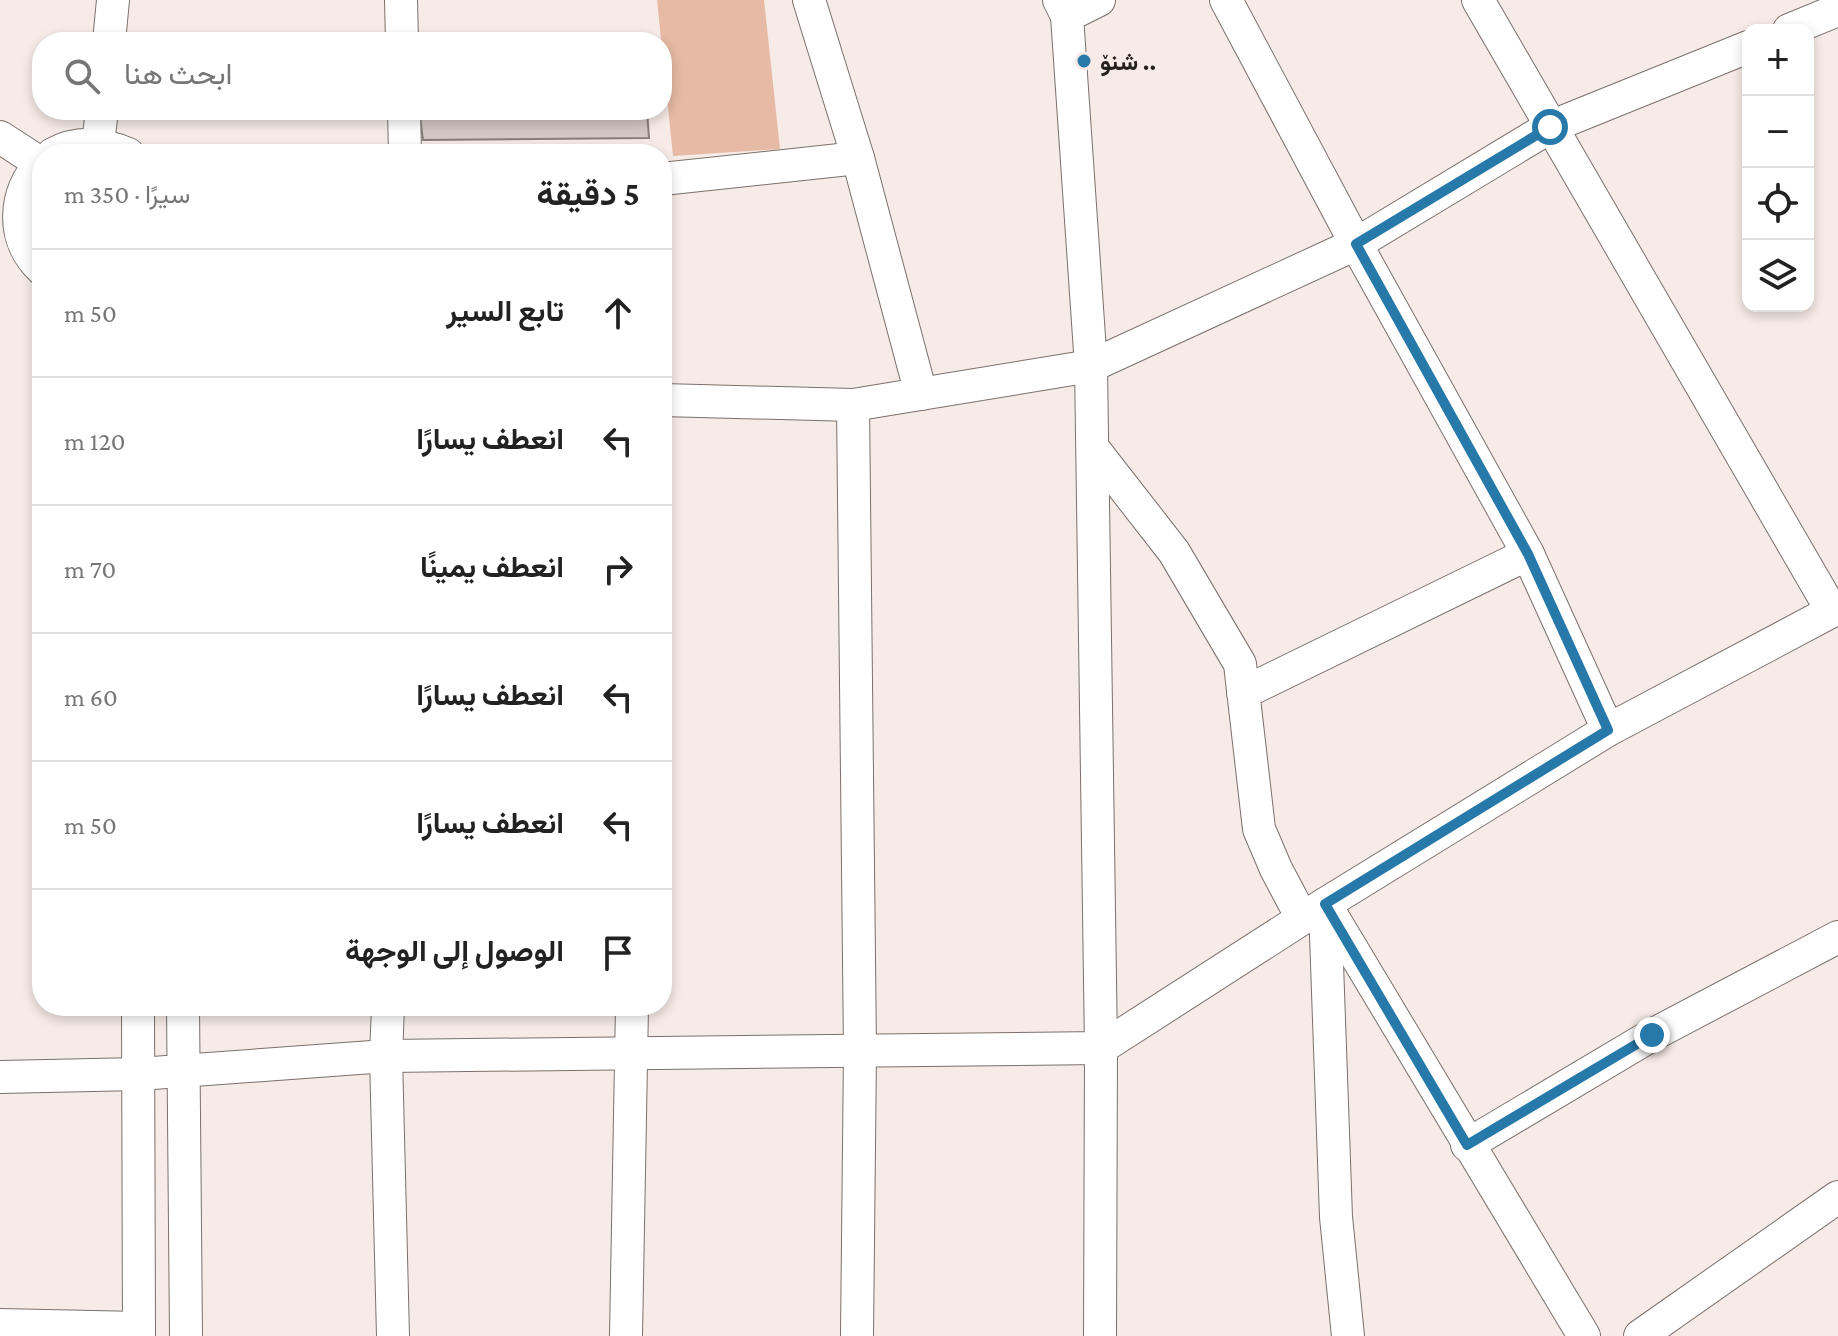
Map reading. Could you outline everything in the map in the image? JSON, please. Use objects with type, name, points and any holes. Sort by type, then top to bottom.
[{"type":"street","points":[[110,32],[113,0]]},
{"type":"street","points":[[401,0],[402,32]]},
{"type":"street","points":[[809,0],[858,158],[921,394]]},
{"type":"street","points":[[1099,0],[1063,8],[1091,366],[1101,1048],[1100,1336]]},
{"type":"street","points":[[1226,0],[1356,244],[1528,554],[1608,730]]},
{"type":"street","points":[[0,1077],[139,1074],[386,1056],[1101,1048],[1314,911],[1608,730],[1835,610],[1478,0]]},
{"type":"street","points":[[1804,24],[1838,10]]},
{"type":"street","points":[[672,400],[853,405],[1091,366],[1356,244],[1550,127],[1742,49]]},
{"type":"street","points":[[98,144],[101,120]]},
{"type":"street","points":[[404,120],[405,144]]},
{"type":"street","points":[[0,137],[32,153]]},
{"type":"street","points":[[672,178],[858,158]]},
{"type":"street","points":[[32,175],[21,195],[18,214],[20,233],[32,257]]},
{"type":"street","points":[[0,208],[20,233]]},
{"type":"street","points":[[853,405],[860,1051],[857,1336]]},
{"type":"street","points":[[1093,448],[1174,552],[1240,664],[1259,829],[1276,869],[1314,911],[1467,1145],[1584,1336]]},
{"type":"street","points":[[1243,693],[1528,554]]},
{"type":"street","points":[[1314,911],[1336,1217],[1348,1336]]},
{"type":"street","points":[[1467,1145],[1652,1035],[1838,937]]},
{"type":"street","points":[[0,1325],[139,1332],[138,1016]]},
{"type":"street","points":[[183,1016],[186,1336]]},
{"type":"street","points":[[388,1016],[393,1336]]},
{"type":"street","points":[[626,1336],[632,1016]]},
{"type":"street","points":[[1640,1336],[1838,1197]]},
{"type":"shaded area","points":[[657,0],[764,0],[780,149],[673,156],[669,120],[672,120],[672,32],[660,32]]},
{"type":"building","points":[[420,120],[648,120],[649,138],[423,140]]},
{"type":"place","name":"شنۆ ..","points":[[1084,61]]},
{"type":"route","points":[[1550,127],[1356,244],[1528,554],[1608,730],[1325,904],[1467,1145],[1652,1035]]}]
